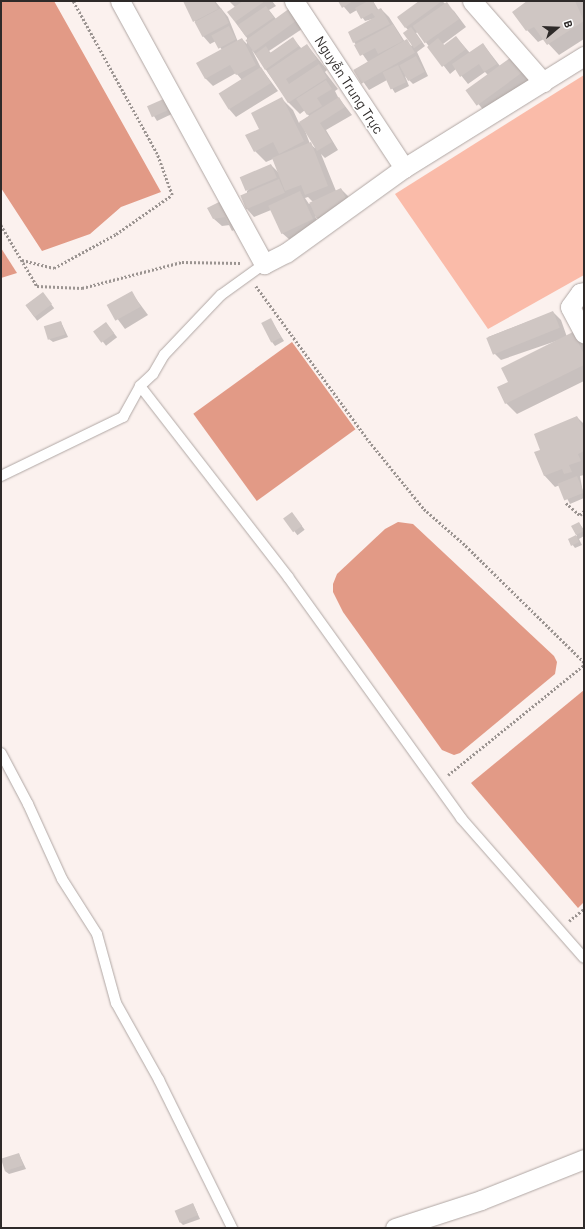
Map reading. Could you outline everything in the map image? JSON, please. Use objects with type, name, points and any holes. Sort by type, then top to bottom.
[{"type":"street","points":[[120,1],[264,264],[286,252],[404,168],[584,56]]},
{"type":"street","name":"Nguyễn Trung Trực","points":[[294,1],[404,168]]},
{"type":"street","points":[[472,1],[543,82]]},
{"type":"street","points":[[584,292],[580,293],[570,307],[584,333]]},
{"type":"street","points":[[395,1228],[481,1200],[584,1159]]},
{"type":"lane","points":[[1,476],[123,417],[140,386],[153,374],[164,355],[221,295],[264,264]]},
{"type":"lane","points":[[140,386],[288,577],[438,783],[461,818],[584,958]]},
{"type":"lane","points":[[1,753],[28,804],[62,879],[97,934],[116,1003],[159,1080],[232,1228]]},
{"type":"path","points":[[22,260],[54,268],[116,234],[172,195],[157,154],[73,1]]},
{"type":"path","points":[[1,225],[37,286],[82,288],[182,262],[264,264]]},
{"type":"path","points":[[249,276],[309,362],[424,509],[463,543],[584,663],[438,783]]},
{"type":"path","points":[[566,503],[580,515],[584,511]]},
{"type":"path","points":[[559,929],[584,908]]},
{"type":"shaded area","points":[[1,1],[54,1],[161,192],[121,207],[90,234],[42,251],[1,188]]},
{"type":"shaded area","points":[[584,75],[584,275],[488,329],[395,194]]},
{"type":"shaded area","points":[[1,248],[17,273],[1,278]]},
{"type":"shaded area","points":[[292,342],[355,429],[257,501],[193,414]]},
{"type":"shaded area","points":[[398,522],[413,524],[554,656],[557,662],[555,674],[460,753],[454,755],[442,750],[343,612],[333,592],[333,584],[337,574],[385,529]]},
{"type":"shaded area","points":[[584,690],[584,902],[578,908],[471,783]]},
{"type":"building","points":[[183,1],[214,1],[218,9],[193,22]]},
{"type":"building","points":[[243,1],[265,1],[235,22],[227,12]]},
{"type":"building","points":[[338,1],[353,1],[342,8]]},
{"type":"building","points":[[368,1],[373,1],[377,10],[381,8],[390,24],[353,43],[348,32],[375,17],[372,13],[361,19],[355,8]]},
{"type":"building","points":[[419,1],[442,1],[405,28],[397,17]]},
{"type":"building","points":[[527,1],[575,1],[584,21],[547,45],[534,27],[526,31],[512,12]]},
{"type":"building","points":[[447,2],[459,19],[425,43],[413,26]]},
{"type":"building","points":[[266,6],[274,18],[246,37],[238,25]]},
{"type":"building","points":[[221,8],[229,23],[202,37],[195,22]]},
{"type":"building","points":[[290,8],[298,19],[254,52],[246,40]]},
{"type":"building","points":[[393,24],[403,41],[378,54],[375,48],[360,56],[354,45]]},
{"type":"building","points":[[229,26],[236,39],[218,49],[211,35]]},
{"type":"building","points":[[411,27],[422,42],[414,48],[403,33]]},
{"type":"building","points":[[456,36],[466,49],[442,67],[427,47],[438,38],[444,45]]},
{"type":"building","points":[[293,37],[299,46],[265,70],[255,54],[266,46],[270,53]]},
{"type":"building","points":[[242,38],[256,65],[236,75],[230,65],[205,79],[196,63]]},
{"type":"building","points":[[407,39],[415,53],[361,84],[353,70]]},
{"type":"building","points":[[483,43],[497,64],[484,72],[479,64],[460,77],[452,64]]},
{"type":"building","points":[[307,44],[317,59],[286,79],[289,84],[319,64],[327,78],[288,103],[267,71]]},
{"type":"building","points":[[514,55],[525,70],[477,106],[465,90]]},
{"type":"building","points":[[416,56],[425,72],[408,81],[399,65]]},
{"type":"building","points":[[398,65],[406,82],[391,89],[383,72]]},
{"type":"building","points":[[261,67],[271,83],[229,110],[219,93]]},
{"type":"building","points":[[326,80],[332,89],[317,98],[322,106],[307,115],[296,99]]},
{"type":"building","points":[[168,97],[173,108],[152,117],[147,106]]},
{"type":"building","points":[[282,97],[304,141],[279,154],[273,142],[254,152],[245,135],[259,129],[251,113]]},
{"type":"building","points":[[339,97],[345,107],[320,123],[332,142],[317,151],[299,122]]},
{"type":"building","points":[[311,142],[328,186],[305,195],[301,185],[285,191],[272,158]]},
{"type":"building","points":[[271,164],[277,178],[246,191],[240,177]]},
{"type":"building","points":[[279,179],[285,193],[246,209],[240,195]]},
{"type":"building","points":[[341,188],[348,203],[316,218],[309,203]]},
{"type":"building","points":[[300,191],[313,219],[281,234],[268,206]]},
{"type":"building","points":[[225,199],[240,227],[232,231],[225,217],[213,219],[207,208]]},
{"type":"building","points":[[132,291],[141,307],[115,321],[107,305]]},
{"type":"building","points":[[43,292],[52,304],[34,317],[25,305]]},
{"type":"building","points":[[553,311],[560,328],[493,355],[486,338]]},
{"type":"building","points":[[271,318],[281,338],[271,343],[261,323]]},
{"type":"building","points":[[61,321],[65,334],[48,340],[44,326]]},
{"type":"building","points":[[106,322],[114,333],[101,343],[93,331]]},
{"type":"building","points":[[573,332],[584,354],[584,365],[505,404],[497,387],[508,382],[501,368]]},
{"type":"building","points":[[577,416],[584,430],[584,451],[578,454],[581,461],[569,465],[572,472],[564,474],[562,469],[544,476],[534,452],[540,450],[534,434]]},
{"type":"building","points":[[577,476],[584,493],[564,501],[558,484]]},
{"type":"building","points":[[292,512],[302,526],[293,532],[283,518]]},
{"type":"building","points":[[579,522],[584,531],[576,535],[571,526]]},
{"type":"building","points":[[576,535],[579,542],[571,546],[568,539]]},
{"type":"building","points":[[19,1153],[23,1165],[5,1171],[1,1159]]},
{"type":"building","points":[[193,1203],[198,1215],[180,1223],[175,1211]]}]
